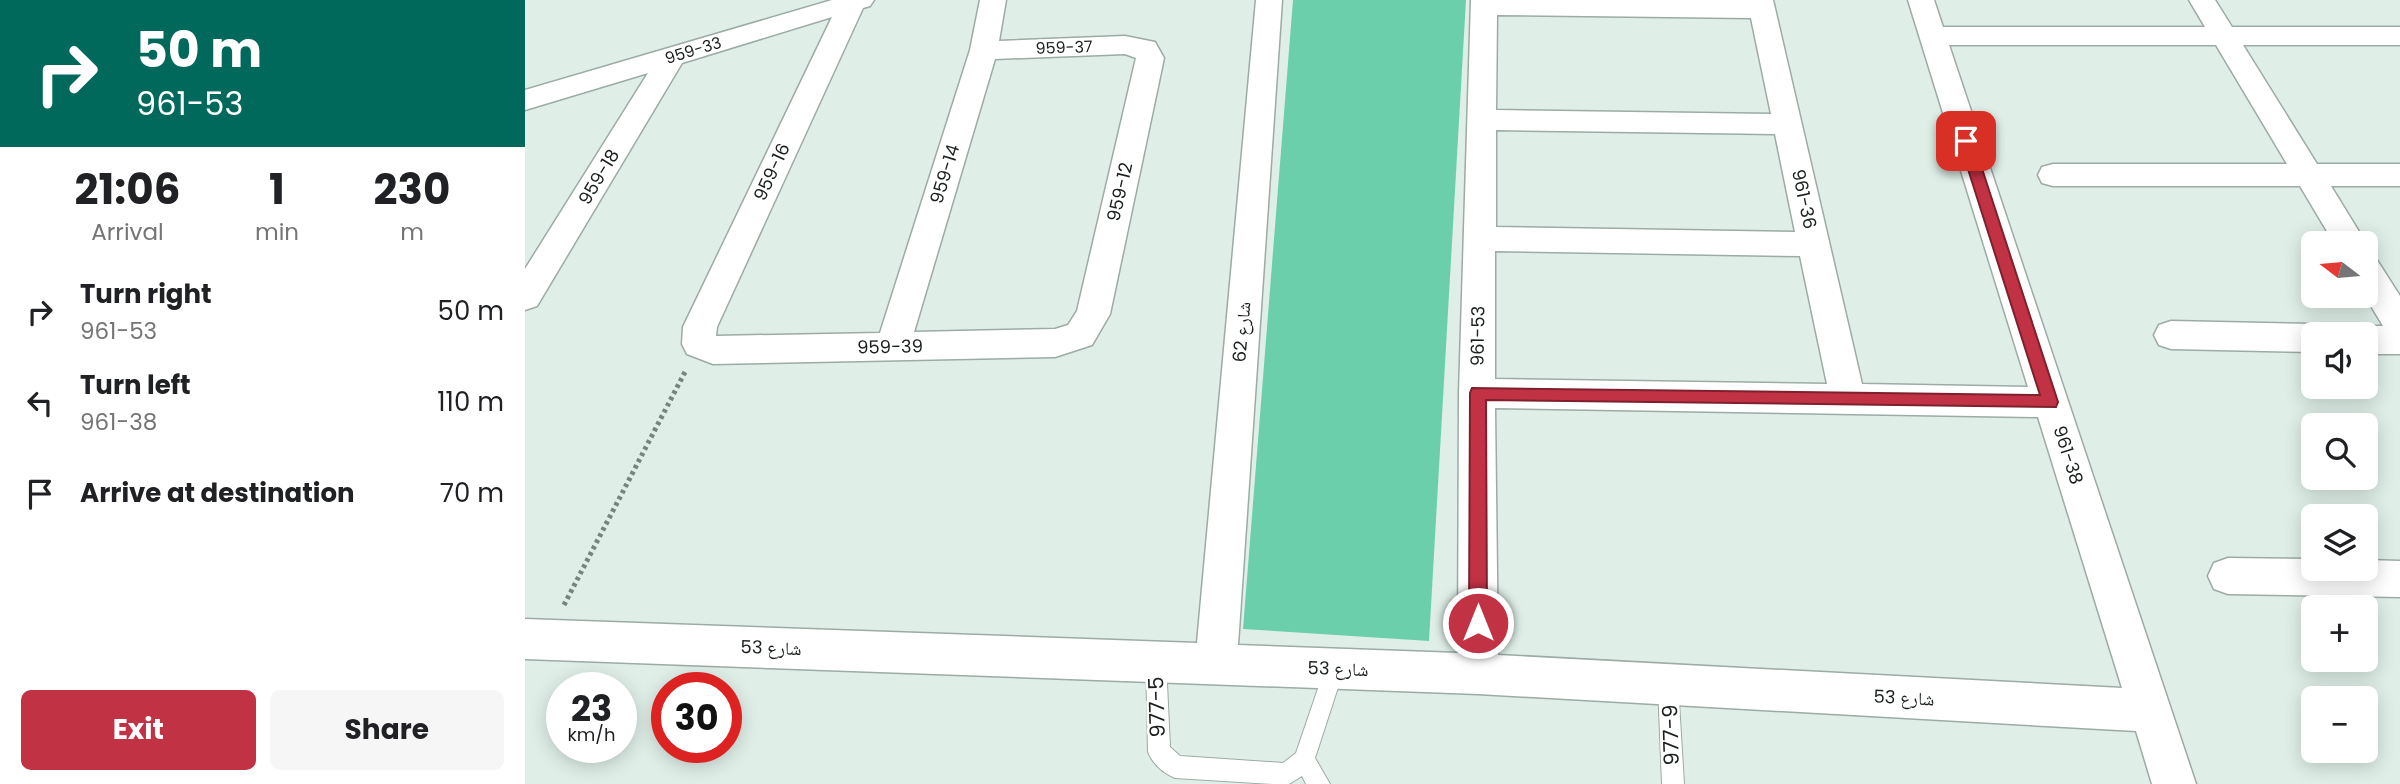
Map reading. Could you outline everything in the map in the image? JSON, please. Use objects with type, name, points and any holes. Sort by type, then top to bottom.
[{"type":"street","name":"959-14","points":[[892,348],[984,50],[993,0]]},
{"type":"street","name":"شارع 62","points":[[1216,664],[1269,0]]},
{"type":"street","name":"961-38","points":[[1920,0],[2174,784]]},
{"type":"street","points":[[2202,0],[2343,231]]},
{"type":"street","name":"959-33","points":[[525,100],[856,1]]},
{"type":"street","name":"959-16","points":[[699,344],[700,327],[856,1]]},
{"type":"street","points":[[1484,3],[1761,5]]},
{"type":"street","name":"961-53","points":[[1478,674],[1478,393],[1484,3]]},
{"type":"street","name":"961-36","points":[[1761,5],[1848,399]]},
{"type":"street","points":[[1932,36],[2400,36]]},
{"type":"street","name":"959-37","points":[[984,50],[1125,45],[1145,47]]},
{"type":"street","name":"959-12","points":[[1080,335],[1093,314],[1150,58],[1145,47]]},
{"type":"street","name":"959-18","points":[[525,297],[672,56]]},
{"type":"street","points":[[1482,120],[1787,124]]},
{"type":"street","points":[[2053,175],[2400,175]]},
{"type":"street","points":[[1480,239],[1814,244]]},
{"type":"street","points":[[2378,289],[2400,325]]},
{"type":"street","name":"959-39","points":[[699,344],[713,350],[892,348],[1055,343],[1080,335]]},
{"type":"street","points":[[2171,335],[2301,338]]},
{"type":"street","points":[[2378,340],[2400,340]]},
{"type":"street","points":[[1478,393],[2050,402]]},
{"type":"street","points":[[2228,576],[2400,579]]},
{"type":"street","name":"شارع 53","points":[[535,639],[1478,674],[2150,711]]},
{"type":"lane","name":"977-5","points":[[1156,662],[1159,752],[1175,767],[1287,774],[1304,760]]},
{"type":"lane","points":[[1319,784],[1304,760],[1334,669]]},
{"type":"lane","name":"977-9","points":[[1668,685],[1673,784]]},
{"type":"path","points":[[535,639],[699,344]]},
{"type":"green space","points":[[1293,0],[1466,0],[1429,641],[1243,629]]},
{"type":"route","points":[[1478,623],[1478,393],[2050,402],[1966,141]]}]
